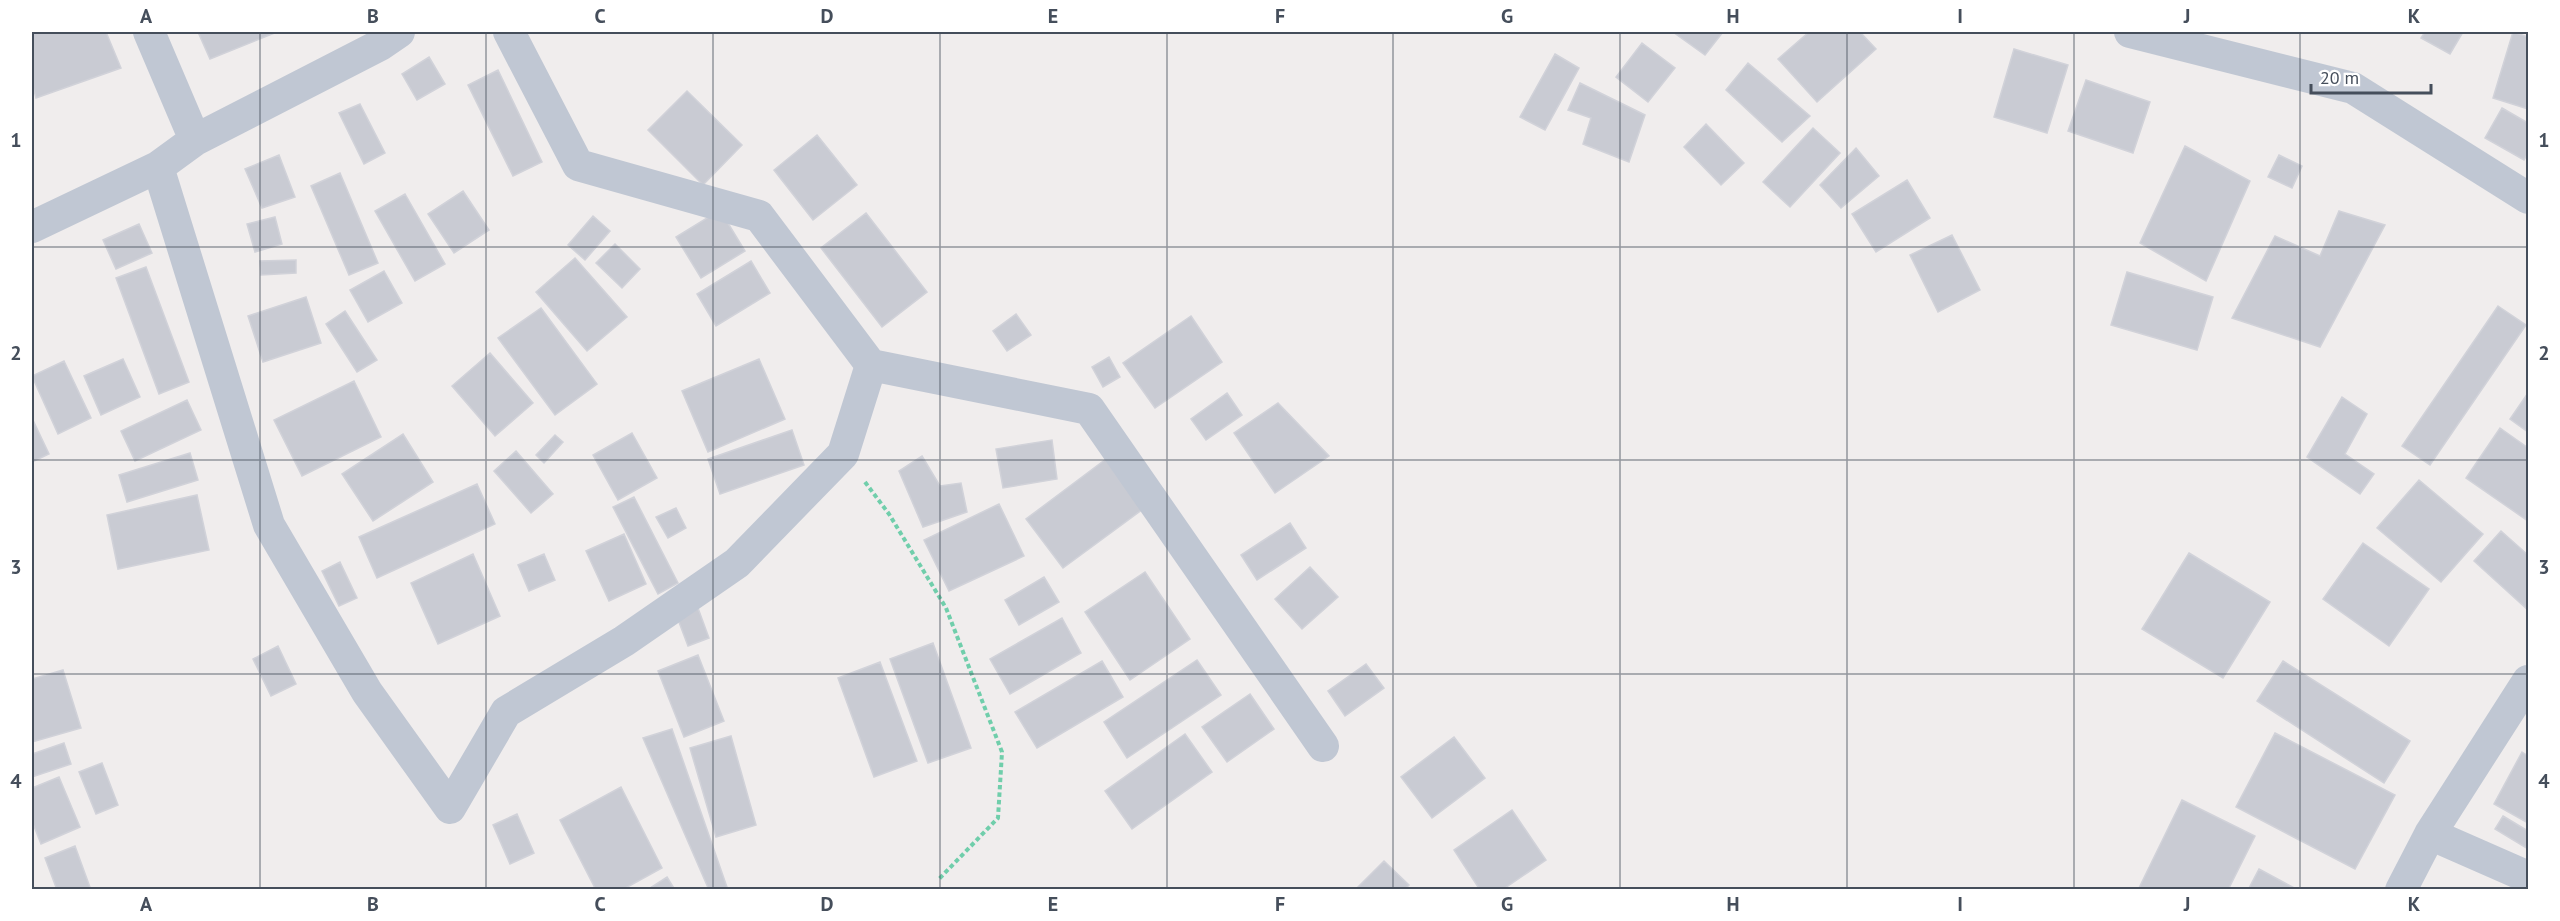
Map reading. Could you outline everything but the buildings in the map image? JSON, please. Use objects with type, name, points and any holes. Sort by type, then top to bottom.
[{"type":"street","points":[[149,32],[195,140]]},
{"type":"street","points":[[32,227],[158,167],[195,140],[380,45],[399,32]]},
{"type":"street","points":[[509,32],[578,165],[759,216],[871,364],[1089,409],[1323,746]]},
{"type":"street","points":[[2130,32],[2353,88],[2529,198]]},
{"type":"street","points":[[158,167],[269,525],[367,692],[450,808],[506,712],[624,641],[737,563],[843,454],[871,364]]},
{"type":"street","points":[[2400,890],[2430,834],[2529,681]]},
{"type":"street","points":[[2430,834],[2529,877]]},
{"type":"path","points":[[843,454],[889,514],[946,608],[1002,752],[998,818],[939,879]]}]
